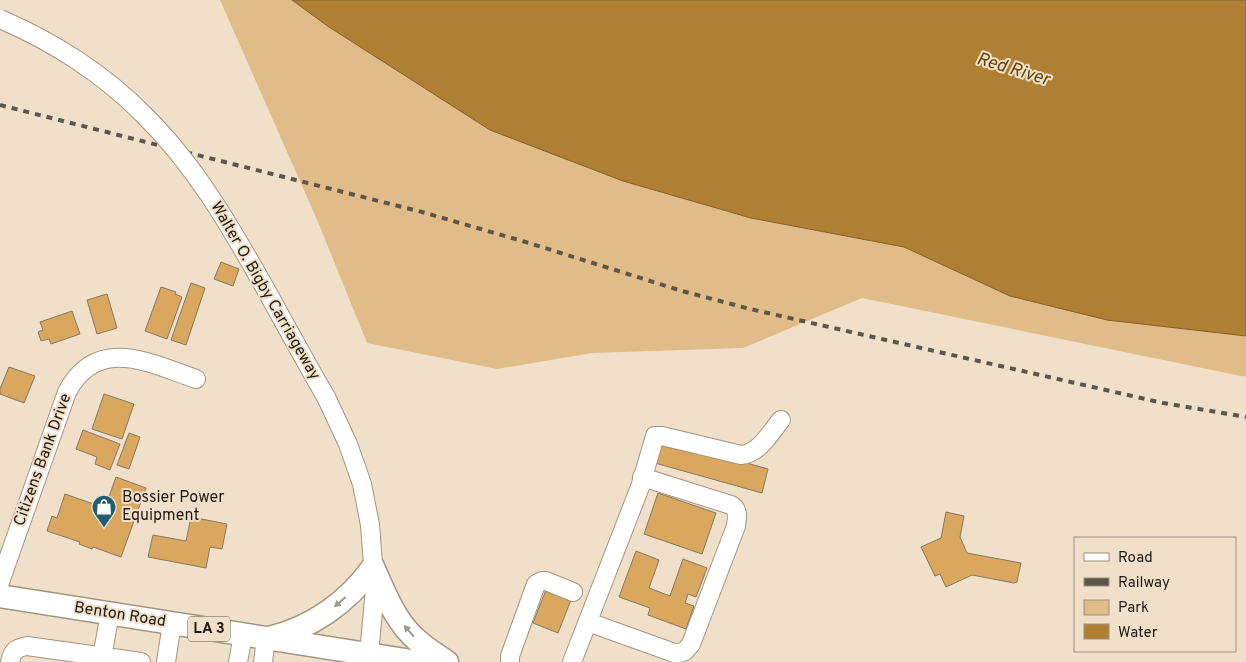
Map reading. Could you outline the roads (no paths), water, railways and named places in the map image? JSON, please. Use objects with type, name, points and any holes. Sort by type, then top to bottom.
[{"type":"main road","points":[[266,638],[323,616],[364,580],[373,566]]},
{"type":"main road","points":[[373,566],[392,607],[404,626],[416,640],[447,662]]},
{"type":"main road","name":"Benton Road","points":[[0,596],[266,638],[330,655],[418,662]]},
{"type":"street","name":"Walter O. Bigby Carriageway","points":[[0,19],[42,40],[77,61],[113,87],[164,135],[190,166],[216,204],[326,397],[348,444],[362,484],[370,525],[382,658]]},
{"type":"street","name":"Citizens Bank Drive","points":[[0,582],[67,392],[77,375],[84,368],[96,363],[128,357],[196,379]]},
{"type":"street","points":[[572,662],[642,477],[655,436],[662,436],[741,455],[750,454],[759,447],[781,420]]},
{"type":"street","points":[[588,622],[676,658],[691,644],[736,526],[737,515],[734,506],[642,477]]},
{"type":"street","points":[[510,662],[510,656],[536,584],[546,581],[573,592]]},
{"type":"street","points":[[102,656],[110,613]]},
{"type":"street","points":[[166,662],[172,623]]},
{"type":"street","points":[[238,662],[243,635]]},
{"type":"street","points":[[262,662],[266,638]]},
{"type":"street","points":[[11,658],[18,647],[27,646],[140,662]]},
{"type":"water","name":"Red River","points":[[292,0],[1246,0],[1246,336],[1107,320],[1010,296],[904,247],[751,218],[623,181],[490,130],[329,27]]},
{"type":"railway","points":[[0,105],[422,212],[682,291],[750,309],[1163,403],[1246,417]]},
{"type":"place","name":"Bossier Power Equipment","points":[[104,528]]}]
